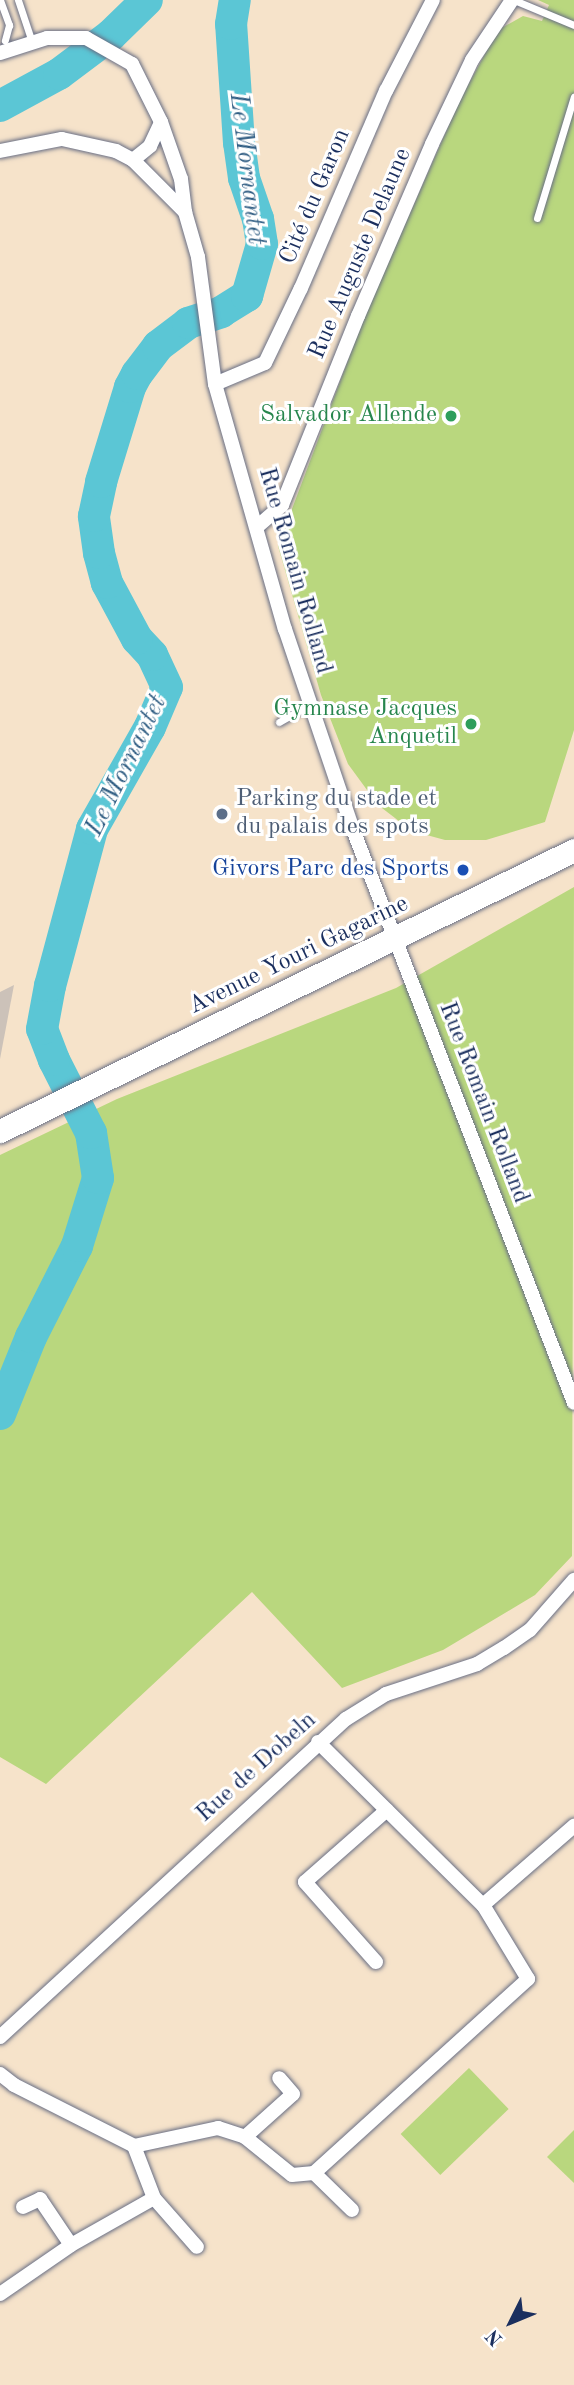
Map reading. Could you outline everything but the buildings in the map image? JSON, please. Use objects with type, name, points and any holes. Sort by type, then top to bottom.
[{"type":"main road","name":"Avenue Youri Gagarine","points":[[0,1130],[574,850]]},
{"type":"street","name":"Cité du Garon","points":[[215,384],[265,363],[301,288],[386,91],[433,0]]},
{"type":"street","name":"Rue Auguste Delaune","points":[[258,526],[282,505],[358,316],[432,144],[472,60],[513,0]]},
{"type":"street","name":"Rue Romain Rolland","points":[[32,43],[47,38],[86,38],[132,64],[161,122],[181,179],[185,212],[198,257],[215,384],[258,526],[285,629],[352,827],[574,1404]]},
{"type":"street","points":[[3,45],[32,43]]},
{"type":"street","points":[[133,160],[150,146],[161,122]]},
{"type":"street","points":[[0,151],[62,139],[116,151],[133,160],[185,212]]},
{"type":"street","name":"Rue de Dobeln","points":[[0,2037],[345,1719],[386,1694],[477,1664],[505,1648],[530,1630],[574,1580]]},
{"type":"street","points":[[0,2074],[14,2085],[134,2146],[218,2128],[245,2137],[292,2175],[314,2173],[528,1979],[483,1905],[318,1742]]},
{"type":"street","points":[[376,1962],[304,1882],[387,1811]]},
{"type":"street","points":[[483,1905],[574,1826]]},
{"type":"street","points":[[245,2137],[293,2094],[279,2078]]},
{"type":"street","points":[[134,2146],[154,2198],[197,2246]]},
{"type":"street","points":[[314,2173],[352,2210]]},
{"type":"street","points":[[0,2294],[71,2245],[154,2198]]},
{"type":"street","points":[[23,2207],[40,2199],[71,2245]]},
{"type":"lane","points":[[0,0],[9,24],[3,45]]},
{"type":"lane","points":[[18,0],[32,43]]},
{"type":"lane","points":[[513,0],[574,25]]},
{"type":"lane","points":[[537,218],[574,96]]},
{"type":"lane","points":[[279,722],[310,704]]},
{"type":"shaded area","points":[[14,985],[0,1059],[0,992]]},
{"type":"green space","name":"Salvador Allende","points":[[538,0],[574,0],[574,730],[545,822],[486,840],[445,840],[412,831],[378,805],[348,764],[321,695],[278,546],[364,318],[460,100],[498,30],[523,16],[542,21],[549,5]]},
{"type":"green space","points":[[574,887],[572,1556],[535,1595],[443,1650],[342,1688],[252,1592],[46,1784],[0,1757],[0,1155],[117,1099],[396,988]]},
{"type":"green space","points":[[469,2068],[509,2109],[440,2175],[401,2134]]},
{"type":"green space","points":[[574,2130],[574,2183],[547,2157]]},
{"type":"waterway","points":[[0,106],[59,74],[111,35],[147,0]]},
{"type":"waterway","name":"Le Mornantet","points":[[0,1414],[31,1337],[77,1246],[98,1178],[91,1133],[54,1060],[42,1029],[50,986],[92,829],[150,727],[167,687],[152,655],[137,639],[107,583],[99,553],[94,516],[101,482],[130,387],[137,374],[158,346],[188,323],[221,312],[247,296],[262,244],[258,219],[244,178],[239,143],[231,24],[235,0]]},
{"type":"place","name":"Salvador Allende","points":[[451,416]]},
{"type":"place","name":"Gymnase Jacques Anquetil","points":[[471,724]]},
{"type":"place","name":"Parking du stade et du palais des spots","points":[[222,814]]},
{"type":"place","name":"Givors Parc des Sports","points":[[463,870]]}]
